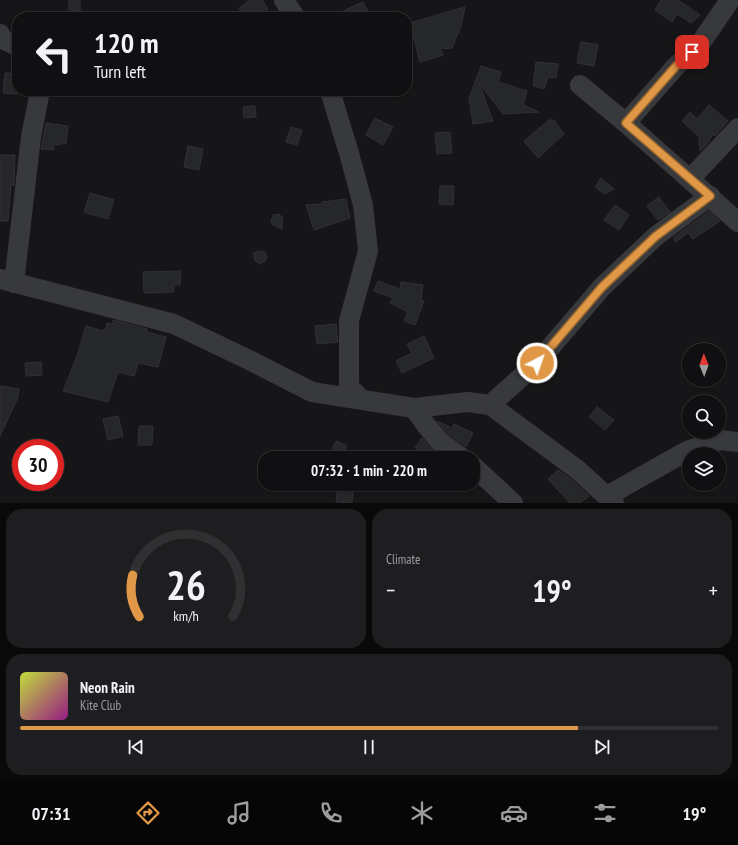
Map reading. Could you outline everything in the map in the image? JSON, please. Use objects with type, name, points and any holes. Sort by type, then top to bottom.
[{"type":"street","points":[[284,0],[292,12]]},
{"type":"street","points":[[626,123],[676,66],[700,44],[730,0]]},
{"type":"street","points":[[0,34],[2,39],[12,44]]},
{"type":"street","points":[[580,85],[626,123],[738,222]]},
{"type":"street","points":[[39,96],[7,281],[174,324],[312,392],[414,408],[468,402],[490,405],[578,470],[610,500],[687,451],[719,440],[738,442]]},
{"type":"street","points":[[332,96],[363,205],[368,251],[349,321],[349,387],[362,400]]},
{"type":"street","points":[[690,179],[738,128]]},
{"type":"street","points":[[490,405],[537,363],[602,287],[656,236],[710,196]]},
{"type":"street","points":[[414,408],[439,441],[453,451]]},
{"type":"street","points":[[480,472],[513,503]]},
{"type":"building","points":[[69,0],[80,0],[80,11],[69,10]]},
{"type":"building","points":[[250,0],[262,0],[268,9],[264,12],[242,12],[239,8]]},
{"type":"building","points":[[661,0],[678,0],[700,15],[691,23],[677,14],[672,22],[655,10]]},
{"type":"building","points":[[363,2],[368,12],[341,12]]},
{"type":"building","points":[[465,7],[461,26],[452,48],[440,49],[443,55],[420,62],[412,31],[412,22]]},
{"type":"building","points":[[581,42],[598,45],[594,66],[577,63]]},
{"type":"building","points":[[536,62],[558,64],[556,78],[548,77],[544,89],[533,86]]},
{"type":"building","points":[[481,66],[501,72],[498,82],[527,91],[523,105],[539,112],[503,114],[479,83],[493,121],[473,124],[469,98]]},
{"type":"building","points":[[5,73],[12,74],[12,94],[3,93]]},
{"type":"building","points":[[709,105],[728,121],[715,136],[713,134],[707,144],[700,151],[699,137],[682,121],[690,112],[697,119]]},
{"type":"building","points":[[255,106],[256,117],[244,118],[243,107]]},
{"type":"building","points":[[375,118],[393,127],[383,145],[366,135]]},
{"type":"building","points":[[549,120],[554,120],[564,134],[538,158],[524,141]]},
{"type":"building","points":[[46,123],[68,126],[66,144],[54,144],[54,150],[41,149]]},
{"type":"building","points":[[291,127],[302,130],[297,145],[286,142]]},
{"type":"building","points":[[450,132],[452,153],[437,154],[435,133]]},
{"type":"building","points":[[188,146],[203,149],[199,170],[184,167]]},
{"type":"building","points":[[0,155],[15,155],[14,185],[11,185],[8,221],[0,221]]},
{"type":"building","points":[[601,178],[614,189],[604,194],[595,187]]},
{"type":"building","points":[[440,186],[454,186],[453,205],[439,204]]},
{"type":"building","points":[[90,193],[114,200],[108,219],[84,212]]},
{"type":"building","points":[[659,197],[670,212],[658,220],[647,206]]},
{"type":"building","points":[[346,199],[350,218],[314,230],[306,205],[322,204],[322,202]]},
{"type":"building","points":[[615,205],[629,215],[619,230],[604,220]]},
{"type":"building","points":[[709,211],[720,221],[693,239],[688,233],[676,242],[673,238]]},
{"type":"building","points":[[279,214],[283,218],[282,229],[273,225],[271,222],[273,215]]},
{"type":"building","points":[[261,251],[265,252],[267,258],[260,264],[255,261],[253,253]]},
{"type":"building","points":[[181,271],[180,285],[174,285],[174,292],[144,293],[143,272]]},
{"type":"building","points":[[378,281],[400,289],[401,282],[423,285],[421,300],[424,301],[415,325],[404,321],[408,312],[390,303],[393,298],[374,291]]},
{"type":"building","points":[[113,320],[147,329],[147,332],[166,337],[158,367],[138,363],[134,376],[118,372],[108,402],[63,391],[77,356],[86,326],[103,331],[106,329],[107,323],[113,324]]},
{"type":"building","points":[[336,324],[338,342],[317,344],[315,326]]},
{"type":"building","points":[[424,336],[434,358],[402,373],[396,361],[412,353],[407,344]]},
{"type":"building","points":[[41,362],[42,375],[26,376],[25,363]]},
{"type":"building","points":[[0,386],[19,389],[17,400],[0,436]]},
{"type":"building","points":[[597,407],[614,420],[605,430],[589,417]]},
{"type":"building","points":[[118,416],[123,436],[108,440],[103,419]]},
{"type":"building","points":[[437,421],[452,428],[454,424],[473,433],[466,447],[447,433]]},
{"type":"building","points":[[139,426],[153,426],[152,445],[138,445]]},
{"type":"building","points":[[422,438],[433,451],[420,451],[415,448]]},
{"type":"building","points":[[336,441],[347,446],[345,451],[331,451]]},
{"type":"building","points":[[558,470],[571,479],[589,496],[580,503],[570,503],[548,479]]},
{"type":"building","points":[[337,491],[353,491],[352,503],[336,502]]},
{"type":"route","points":[[537,363],[602,287],[656,236],[710,196],[626,123],[676,66],[692,52]]}]
